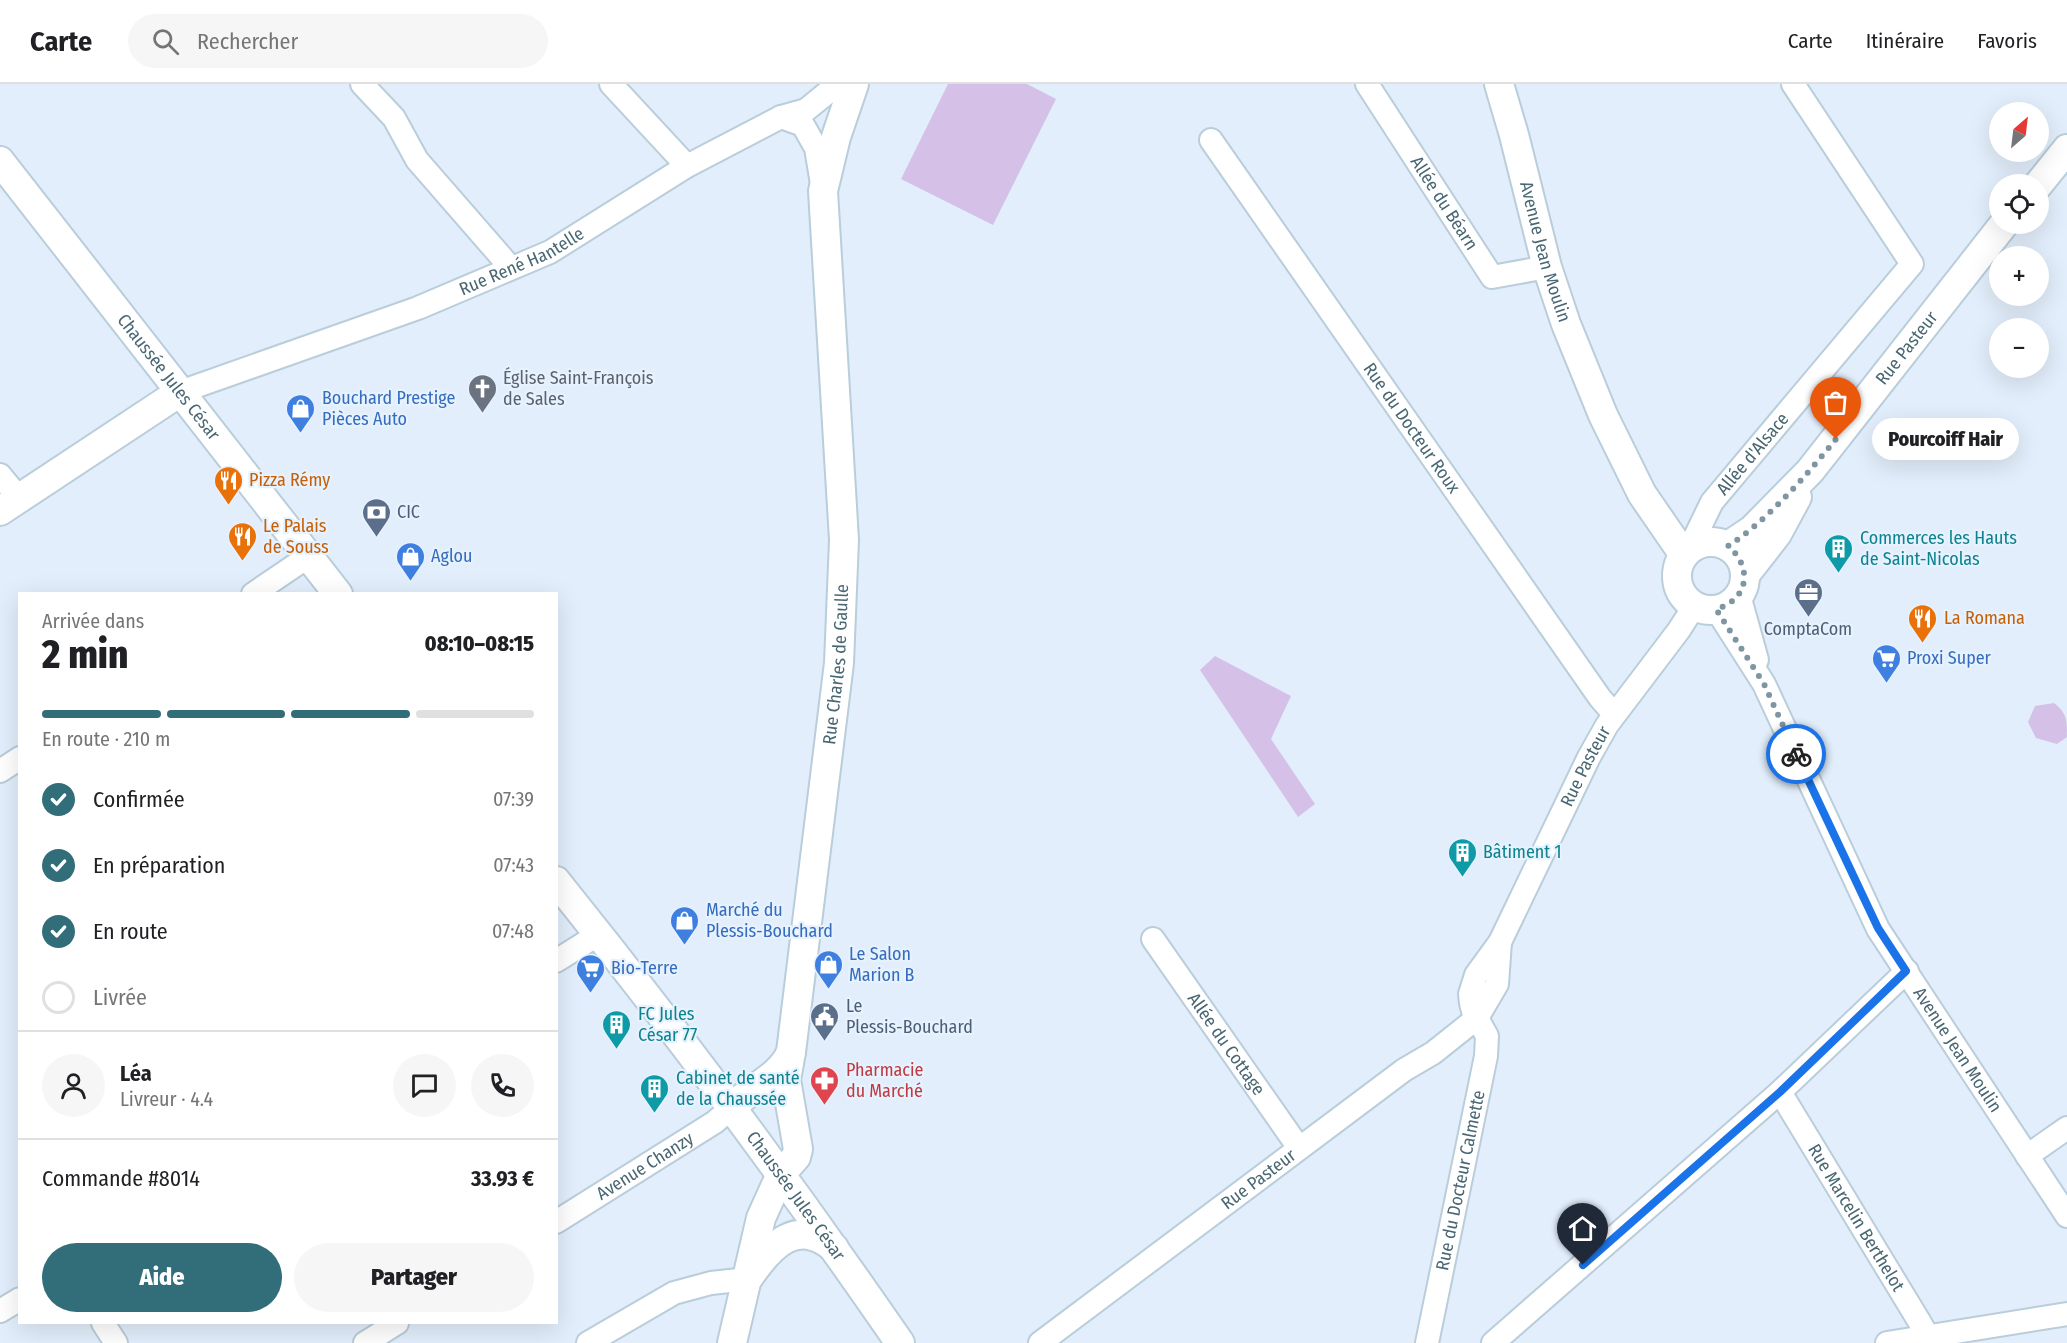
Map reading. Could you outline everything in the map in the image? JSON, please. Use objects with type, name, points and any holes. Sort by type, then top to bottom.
[{"type":"street","points":[[362,84],[394,118],[417,160],[511,267]]},
{"type":"street","points":[[611,84],[687,166]]},
{"type":"street","name":"Rue René Hantelle","points":[[180,392],[418,308],[550,252],[687,166],[781,117],[806,110],[835,89],[838,84]]},
{"type":"street","name":"Rue Charles de Gaulle","points":[[823,191],[836,137],[854,84]]},
{"type":"street","name":"Allée du Béarn","points":[[1367,84],[1492,277],[1546,267]]},
{"type":"street","name":"Avenue Jean Moulin","points":[[1499,84],[1514,135],[1546,267],[1566,324],[1603,415],[1692,546]]},
{"type":"street","name":"Allée d'Alsace","points":[[1692,546],[1712,502],[1912,264],[1793,84]]},
{"type":"street","name":"Rue Charles de Gaulle","points":[[732,1343],[761,1218],[781,1174],[796,1157],[798,1149],[786,1080],[839,663],[843,573],[844,540],[823,191],[816,148],[803,125],[781,117]]},
{"type":"street","name":"Rue du Docteur Roux","points":[[1211,140],[1600,698],[1614,714]]},
{"type":"street","points":[[2046,174],[2067,149]]},
{"type":"street","name":"Chaussée Jules César","points":[[0,161],[336,592]]},
{"type":"street","name":"Rue Pasteur","points":[[1728,546],[1752,530],[1810,471],[1996,234]]},
{"type":"street","points":[[0,474],[10,505],[180,392]]},
{"type":"street","name":"Rue Pasteur","points":[[1477,1018],[1473,1011],[1470,994],[1476,975],[1500,942],[1589,757],[1614,714],[1679,630],[1724,596],[1777,534],[1810,471]]},
{"type":"street","points":[[1708,542],[1728,546],[1743,563],[1724,596],[1686,598],[1677,577],[1679,565],[1692,546],[1708,542]]},
{"type":"street","points":[[256,592],[309,556]]},
{"type":"street","name":"Avenue Jean Moulin","points":[[1724,596],[1878,928],[2067,1216]]},
{"type":"street","points":[[0,771],[18,759]]},
{"type":"street","name":"Chaussée Jules César","points":[[558,883],[732,1107],[900,1343]]},
{"type":"street","points":[[558,960],[599,934]]},
{"type":"street","name":"Allée du Cottage","points":[[1153,939],[1299,1148]]},
{"type":"street","name":"Rue Pasteur","points":[[1040,1343],[1299,1148],[1477,1018],[1497,984],[1500,942]]},
{"type":"street","points":[[1493,1343],[1780,1092],[1906,971]]},
{"type":"street","points":[[1476,975],[1497,984]]},
{"type":"street","name":"Rue du Docteur Calmette","points":[[1427,1343],[1486,1056],[1487,1036],[1477,1018]]},
{"type":"street","points":[[732,1107],[778,1070],[791,1052]]},
{"type":"street","name":"Rue Marcelin Berthelot","points":[[1780,1092],[1929,1340]]},
{"type":"street","name":"Avenue Chanzy","points":[[558,1221],[715,1122],[732,1107]]},
{"type":"street","points":[[2027,1156],[2067,1128]]},
{"type":"street","points":[[588,1343],[674,1293],[711,1282],[748,1279],[774,1248],[794,1235],[810,1234],[824,1240],[836,1250]]},
{"type":"street","points":[[0,1311],[18,1300]]},
{"type":"street","points":[[1887,1343],[1929,1340],[2067,1314]]},
{"type":"street","points":[[104,1324],[116,1343]]},
{"type":"street","points":[[365,1343],[395,1324]]},
{"type":"shaded area","points":[[948,84],[1027,84],[1056,99],[993,225],[901,179]]},
{"type":"shaded area","points":[[1215,656],[1291,696],[1271,739],[1315,804],[1298,817],[1200,670]]},
{"type":"shaded area","points":[[2054,703],[2064,714],[2067,726],[2067,737],[2057,744],[2036,738],[2028,722],[2035,706]]},
{"type":"way so far","points":[[1796,754],[1764,684],[1716,609],[1725,607],[1739,595],[1745,575],[1743,563],[1728,546],[1752,530],[1810,471],[1836,439]]},
{"type":"place","name":"Église Saint-François de Sales","points":[[482,414]]},
{"type":"place","name":"Bouchard Prestige Pièces Auto","points":[[301,434]]},
{"type":"place","name":"Pourcoiff Hair","points":[[1836,439]]},
{"type":"place","name":"Pizza Rémy","points":[[228,506]]},
{"type":"place","name":"CIC","points":[[376,538]]},
{"type":"place","name":"Le Palais de Souss","points":[[242,562]]},
{"type":"place","name":"Commerces les Hauts de Saint-Nicolas","points":[[1839,574]]},
{"type":"place","name":"Aglou","points":[[410,582]]},
{"type":"place","name":"ComptaCom","points":[[1808,618]]},
{"type":"place","name":"La Romana","points":[[1923,644]]},
{"type":"place","name":"Proxi Super","points":[[1886,684]]},
{"type":"place","name":"Bâtiment 1","points":[[1462,878]]},
{"type":"place","name":"Marché du Plessis-Bouchard","points":[[685,946]]},
{"type":"place","name":"Le Salon Marion B","points":[[828,990]]},
{"type":"place","name":"Bio-Terre","points":[[590,994]]},
{"type":"place","name":"Le Plessis-Bouchard","points":[[825,1042]]},
{"type":"place","name":"FC Jules César 77","points":[[617,1050]]},
{"type":"place","name":"Pharmacie du Marché","points":[[825,1106]]},
{"type":"place","name":"Cabinet de santé de la Chaussée","points":[[655,1114]]},
{"type":"route","points":[[1583,1265],[1780,1092],[1906,971],[1878,928],[1796,754]]}]
